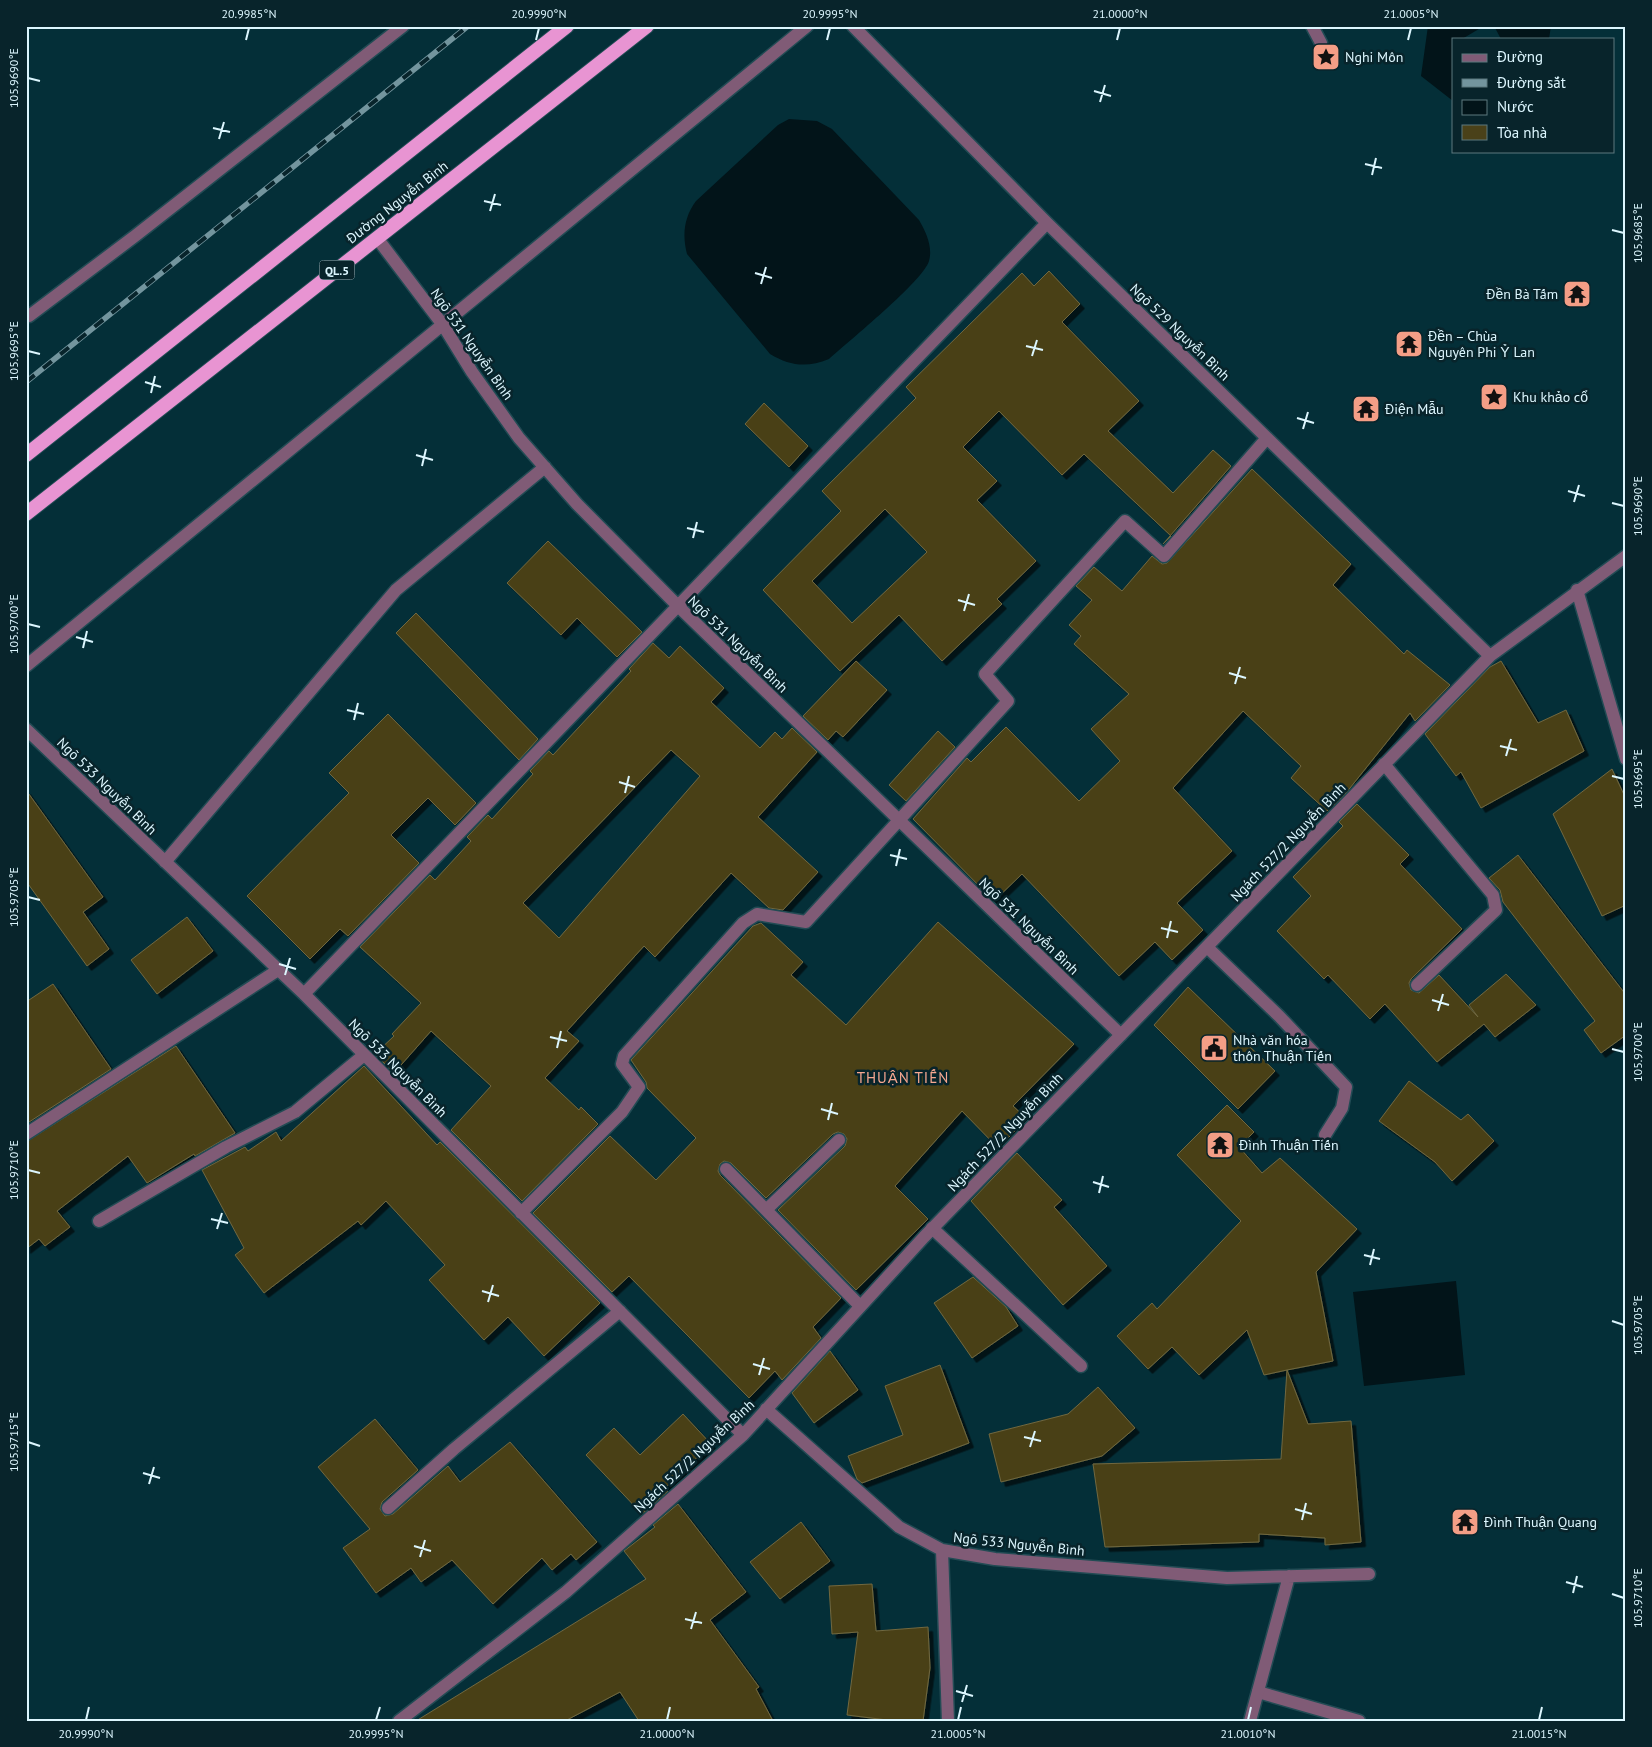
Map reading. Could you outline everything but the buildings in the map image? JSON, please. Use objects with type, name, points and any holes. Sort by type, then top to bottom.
[{"type":"highway","points":[[26,455],[567,26]]},
{"type":"highway","name":"Đường Nguyễn Bình","points":[[26,514],[647,26]]},
{"type":"street","points":[[28,316],[135,236],[403,26]]},
{"type":"street","points":[[26,666],[807,26]]},
{"type":"street","name":"Ngõ 529 Nguyễn Bình","points":[[853,26],[1047,223],[1490,656]]},
{"type":"street","points":[[1312,26],[1321,43]]},
{"type":"street","points":[[304,994],[1047,223]]},
{"type":"street","name":"Ngõ 531 Nguyễn Bình","points":[[377,238],[443,325],[472,372],[519,438],[577,504],[678,606],[1121,1035]]},
{"type":"street","points":[[522,1213],[622,1112],[632,1099],[639,1087],[622,1064],[624,1056],[743,923],[757,914],[806,922],[1008,701],[985,674],[1125,521],[1164,556],[1267,438]]},
{"type":"street","points":[[165,862],[396,590],[545,467]]},
{"type":"street","name":"Ngách 527/2 Nguyễn Bình","points":[[399,1721],[566,1592],[743,1435],[932,1228],[1490,656],[1626,556]]},
{"type":"street","points":[[1578,590],[1626,759]]},
{"type":"street","name":"Ngõ 533 Nguyễn Bình","points":[[26,729],[304,994],[743,1435]]},
{"type":"street","points":[[1384,764],[1493,895],[1496,910],[1417,985]]},
{"type":"street","points":[[1207,946],[1279,1016],[1346,1087],[1342,1108],[1324,1135]]},
{"type":"street","points":[[26,1134],[278,970]]},
{"type":"street","points":[[99,1220],[294,1112],[364,1055]]},
{"type":"street","points":[[766,1209],[838,1140]]},
{"type":"street","points":[[726,1169],[860,1306]]},
{"type":"street","points":[[932,1228],[1081,1366]]},
{"type":"street","points":[[388,1508],[454,1449],[620,1312]]},
{"type":"street","name":"Ngõ 533 Nguyễn Bình","points":[[766,1409],[900,1527],[942,1550],[995,1559],[1227,1578],[1369,1574]]},
{"type":"street","points":[[942,1550],[948,1721]]},
{"type":"street","points":[[1250,1721],[1289,1576]]},
{"type":"street","points":[[1258,1692],[1359,1721]]},
{"type":"water","points":[[1428,26],[1484,26],[1464,38],[1452,38],[1452,100],[1421,76]]},
{"type":"water","points":[[1494,26],[1551,26],[1549,38],[1500,38]]},
{"type":"water","points":[[789,119],[817,121],[832,129],[919,220],[930,250],[929,261],[924,270],[884,311],[829,359],[806,365],[785,361],[770,354],[687,254],[684,233],[689,213],[696,201],[778,125]]},
{"type":"water","points":[[1456,1281],[1465,1375],[1364,1386],[1353,1292]]},
{"type":"railway","points":[[26,382],[468,26]]},
{"type":"place","name":"Nghi Môn","points":[[1326,57]]},
{"type":"place","name":"Đền Bà Tấm","points":[[1577,294]]},
{"type":"place","name":"Đền – Chùa Nguyên Phi Ỷ Lan","points":[[1409,344]]},
{"type":"place","name":"Khu khảo cổ","points":[[1494,397]]},
{"type":"place","name":"Điện Mẫu","points":[[1366,409]]},
{"type":"place","name":"Nhà văn hóa thôn Thuận Tiến","points":[[1214,1048]]},
{"type":"place","name":"Đình Thuận Tiến","points":[[1220,1145]]},
{"type":"place","name":"Đình Thuận Quang","points":[[1465,1522]]},
{"type":"district","name":"THUẬN TIẾN","points":[[903,1077]]}]
